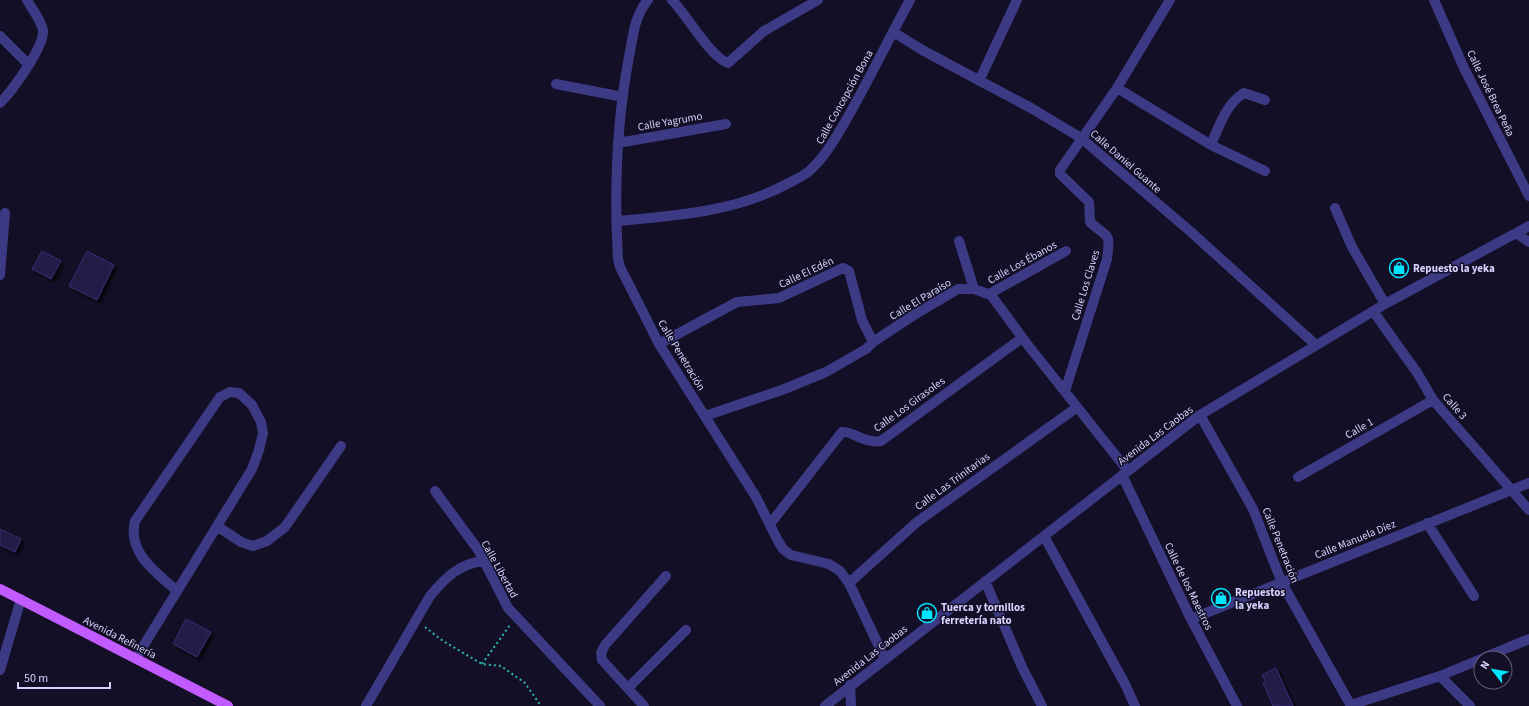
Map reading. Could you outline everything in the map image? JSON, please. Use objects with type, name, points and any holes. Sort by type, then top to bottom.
[{"type":"main road","name":"Avenida Refinería","points":[[0,589],[228,706]]},
{"type":"street","points":[[0,103],[29,65],[43,37],[43,28],[27,0]]},
{"type":"street","name":"Calle Penetración","points":[[648,0],[641,8],[635,28],[623,97],[618,142],[615,192],[618,259],[620,267],[659,344],[756,497],[778,541],[787,552],[829,564],[840,571],[849,583],[884,659]]},
{"type":"street","points":[[672,0],[710,48],[724,62],[728,63],[764,31],[818,0]]},
{"type":"street","name":"Calle Concepción Bona","points":[[616,221],[684,216],[750,200],[807,173],[827,152],[843,126],[865,88],[910,0]]},
{"type":"street","points":[[979,81],[1017,0]]},
{"type":"street","points":[[1081,138],[1117,88],[1170,0]]},
{"type":"street","name":"Calle José Brea Peña","points":[[1434,0],[1464,68],[1529,196]]},
{"type":"street","name":"Calle Daniel Guante","points":[[893,32],[979,81],[1031,108],[1081,138],[1191,232],[1316,345]]},
{"type":"street","points":[[0,36],[29,65]]},
{"type":"street","points":[[556,84],[623,97]]},
{"type":"street","points":[[1117,88],[1211,145],[1265,171]]},
{"type":"street","points":[[1211,145],[1221,121],[1234,99],[1244,93],[1265,100]]},
{"type":"street","name":"Calle Yagrumo","points":[[618,142],[726,124]]},
{"type":"street","name":"Calle Los Claves","points":[[1064,391],[1107,259],[1109,245],[1107,234],[1090,222],[1089,202],[1060,174],[1061,166],[1081,138]]},
{"type":"street","points":[[1335,208],[1352,247],[1385,304]]},
{"type":"street","points":[[0,275],[5,213]]},
{"type":"street","name":"Avenida Las Caobas","points":[[825,706],[850,685],[1200,415],[1385,304],[1529,226]]},
{"type":"street","points":[[1516,233],[1529,242]]},
{"type":"street","points":[[959,241],[974,289]]},
{"type":"street","name":"Calle Los Ébanos","points":[[988,294],[1066,251]]},
{"type":"street","name":"Calle El Edén","points":[[659,344],[737,302],[779,298],[843,268],[849,271],[862,320],[873,342]]},
{"type":"street","name":"Calle El Paraíso","points":[[705,416],[782,390],[826,372],[866,349],[873,342],[914,315],[958,289],[974,289],[988,294]]},
{"type":"street","points":[[988,294],[1064,391],[1125,473]]},
{"type":"street","name":"Calle 3","points":[[1373,311],[1418,374],[1433,400],[1529,510]]},
{"type":"street","name":"Calle Los Girasoles","points":[[770,524],[842,432],[847,432],[870,442],[881,441],[1022,338]]},
{"type":"street","points":[[136,658],[252,469],[263,433],[261,422],[252,405],[239,393],[230,392],[220,397],[135,521],[132,530],[135,545],[146,564],[177,590]]},
{"type":"street","name":"Calle 1","points":[[1298,477],[1433,400]]},
{"type":"street","name":"Calle Las Trinitarias","points":[[849,583],[916,522],[1076,408]]},
{"type":"street","name":"Calle Penetración","points":[[1200,415],[1253,509],[1282,582],[1351,706]]},
{"type":"street","points":[[217,526],[241,542],[253,546],[267,541],[285,527],[341,446]]},
{"type":"street","name":"Calle de los Maestros","points":[[1125,473],[1191,619],[1237,706]]},
{"type":"street","name":"Calle Manuela Díez","points":[[1191,619],[1529,483]]},
{"type":"street","name":"Calle Libertad","points":[[434,491],[479,551],[508,608],[600,706]]},
{"type":"street","points":[[1427,523],[1474,596]]},
{"type":"street","points":[[1044,536],[1125,684],[1135,706]]},
{"type":"street","points":[[366,706],[430,596],[439,585],[462,566],[471,562],[484,561]]},
{"type":"street","points":[[644,706],[602,660],[601,653],[605,645],[666,576]]},
{"type":"street","points":[[985,581],[1022,667],[1042,706]]},
{"type":"street","points":[[0,670],[21,600]]},
{"type":"street","points":[[628,688],[686,630]]},
{"type":"street","points":[[1502,650],[1529,639]]},
{"type":"street","points":[[1351,706],[1440,676],[1473,662]]},
{"type":"street","points":[[1440,676],[1470,706]]},
{"type":"street","points":[[850,685],[851,706]]},
{"type":"path","points":[[482,664],[516,617]]},
{"type":"path","points":[[414,624],[425,626],[442,641],[482,664],[501,666],[526,683],[541,706]]},
{"type":"building","points":[[42,251],[61,261],[51,279],[32,269]]},
{"type":"building","points":[[87,251],[114,265],[97,300],[69,286]]},
{"type":"building","points":[[0,529],[21,539],[15,552],[0,545]]},
{"type":"building","points":[[186,619],[211,632],[197,657],[173,644]]},
{"type":"building","points":[[1276,668],[1293,706],[1276,706],[1276,704],[1273,706],[1263,683],[1266,682],[1262,675]]},
{"type":"place","name":"Repuesto la yeka","points":[[1399,268]]},
{"type":"place","name":"Repuestos la yeka","points":[[1221,598]]},
{"type":"place","name":"Tuerca y tornillos ferretería nato","points":[[927,613]]}]
